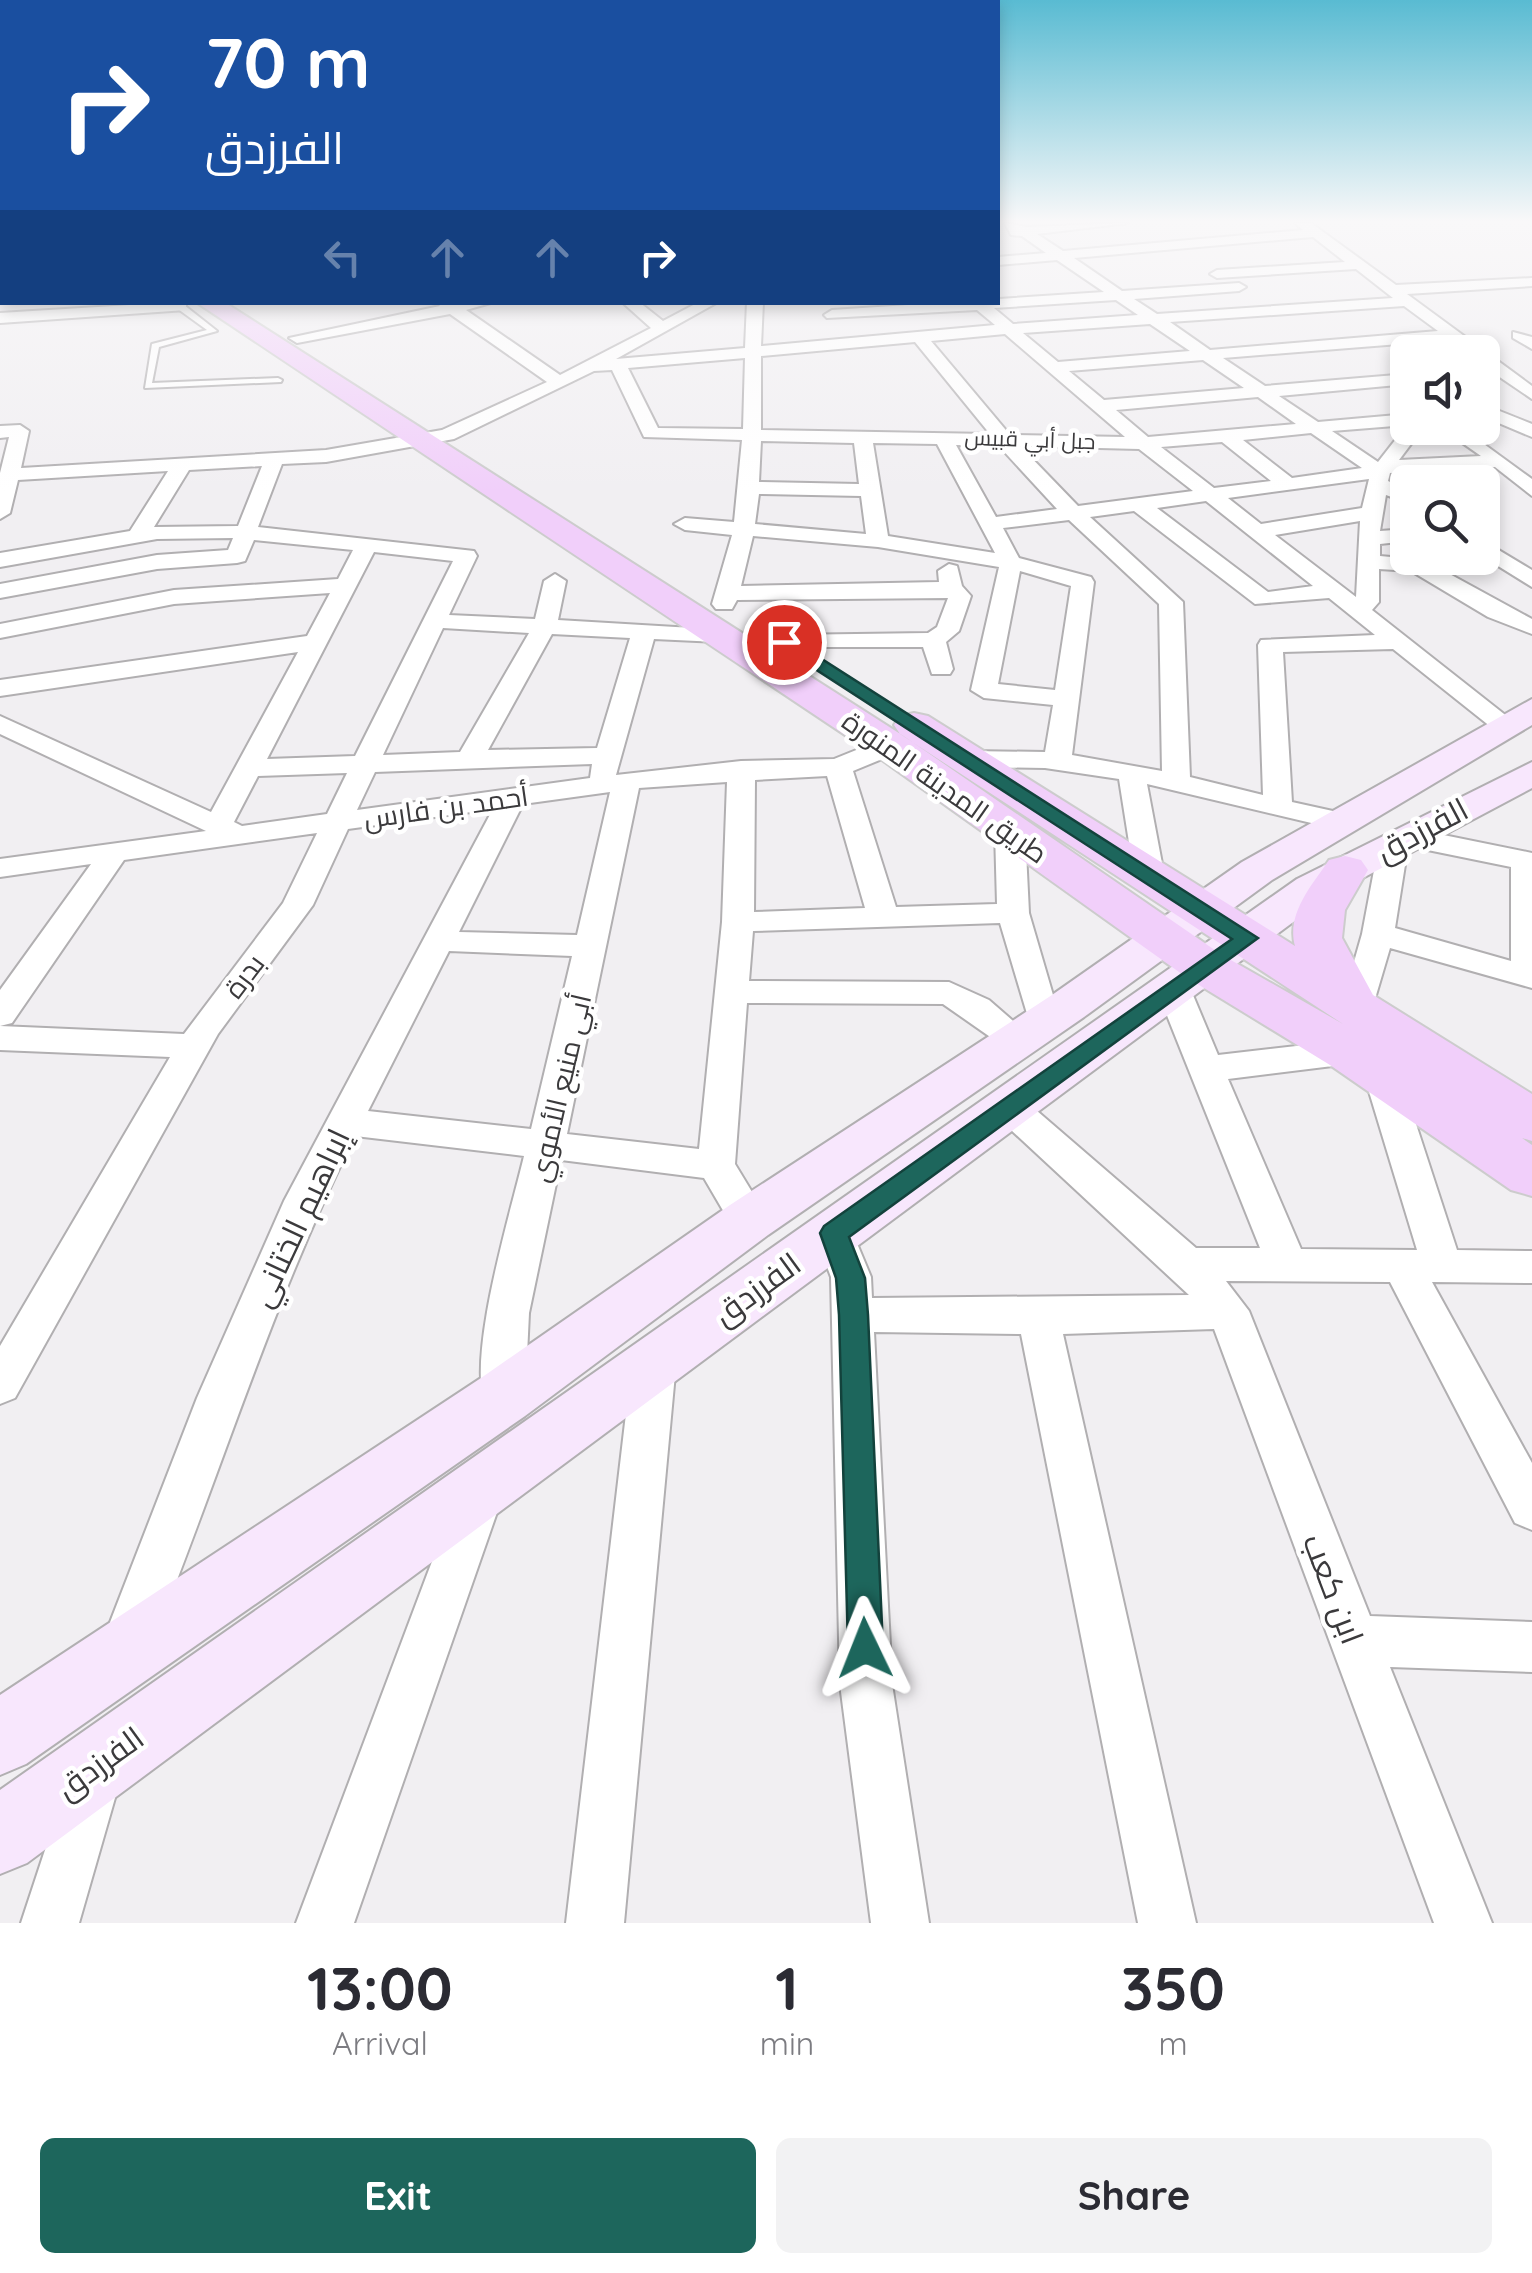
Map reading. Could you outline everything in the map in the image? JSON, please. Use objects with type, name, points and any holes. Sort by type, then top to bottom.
[{"type":"main road","name":"طريق المدينة المنورة","points":[[210,313],[432,438],[723,611],[784,642],[1150,874],[1198,948]]},
{"type":"main road","name":"طريق المدينة المنورة","points":[[258,313],[432,438]]},
{"type":"main road","name":"طريق المدينة المنورة","points":[[723,611],[890,746],[1010,831],[1363,1046],[1532,1174]]},
{"type":"main road","name":"الفرزدق","points":[[0,1836],[1009,1107],[1341,821],[1519,717]]},
{"type":"main road","name":"الفرزدق","points":[[0,1738],[503,1397],[749,1220],[1030,1029],[1068,1006],[1198,948],[1532,772]]},
{"type":"main road","points":[[1345,870],[1322,904],[1314,926],[1318,948],[1363,1046]]},
{"type":"main road","name":"طريق المدينة المنورة","points":[[1363,1046],[1532,1120]]},
{"type":"street","points":[[0,318],[73,313]]},
{"type":"street","points":[[297,338],[416,313]]},
{"type":"street","points":[[458,313],[560,382]]},
{"type":"street","points":[[642,313],[661,328]]},
{"type":"street","points":[[9,475],[366,452],[432,438],[595,366],[690,313]]},
{"type":"street","points":[[723,611],[741,531],[755,433],[754,313]]},
{"type":"street","points":[[831,313],[841,344]]},
{"type":"street","points":[[989,313],[1144,443],[1358,610],[1400,642],[1519,717]]},
{"type":"street","points":[[1144,313],[1390,482]]},
{"type":"street","points":[[595,366],[1009,329],[1254,313]]},
{"type":"street","points":[[1281,313],[1390,376]]},
{"type":"street","points":[[1423,313],[1453,335]]},
{"type":"street","points":[[1086,324],[1102,336]]},
{"type":"street","points":[[919,337],[1072,514],[1171,602],[1176,783]]},
{"type":"street","points":[[1054,367],[1390,340]]},
{"type":"street","points":[[1117,348],[1181,399]]},
{"type":"street","points":[[1500,364],[1532,363]]},
{"type":"street","name":"جبل أبي قبيس","points":[[618,364],[651,433],[755,433],[818,462],[862,435],[1144,443],[1390,421]]},
{"type":"street","points":[[1500,372],[1531,391]]},
{"type":"street","points":[[1100,406],[1390,381]]},
{"type":"street","points":[[1351,384],[1390,400]]},
{"type":"street","points":[[1500,417],[1532,432]]},
{"type":"street","points":[[862,435],[878,541]]},
{"type":"street","points":[[1225,436],[1290,486]]},
{"type":"street","points":[[942,437],[1011,562],[984,690],[1066,699]]},
{"type":"street","points":[[0,514],[9,475],[9,441]]},
{"type":"street","points":[[1358,610],[1367,602],[1372,512],[1380,474],[1401,445]]},
{"type":"street","points":[[1477,445],[1526,484]]},
{"type":"street","points":[[235,591],[243,532],[274,459]]},
{"type":"street","points":[[988,524],[1500,460]]},
{"type":"street","points":[[748,488],[818,462],[870,490]]},
{"type":"street","points":[[137,537],[182,465]]},
{"type":"street","points":[[1380,474],[1390,478]]},
{"type":"street","points":[[1500,483],[1526,484]]},
{"type":"street","points":[[1142,506],[1263,599],[1334,591]]},
{"type":"street","points":[[1257,531],[1372,512]]},
{"type":"street","points":[[685,524],[878,541],[1011,562],[1083,582],[1057,764]]},
{"type":"street","points":[[0,560],[137,537],[243,532],[367,545],[248,768],[228,830],[0,724]]},
{"type":"street","points":[[1369,550],[1390,542]]},
{"type":"street","name":"بدرة","points":[[0,1385],[194,1046],[297,905],[466,556],[367,545]]},
{"type":"street","points":[[1369,550],[1416,565],[1496,612],[1532,627]]},
{"type":"street","points":[[946,552],[951,589]]},
{"type":"street","points":[[0,591],[157,562],[237,556]]},
{"type":"street","points":[[1500,558],[1532,580]]},
{"type":"street","points":[[471,756],[546,626],[555,581]]},
{"type":"street","points":[[0,630],[174,597],[344,585]]},
{"type":"street","points":[[437,621],[644,632],[723,611],[951,589],[960,596],[947,632],[933,640],[784,642]]},
{"type":"street","name":"أبي منيع الأموي","points":[[503,1397],[508,1313],[591,946],[611,774],[644,632]]},
{"type":"street","points":[[933,640],[941,669]]},
{"type":"street","points":[[0,688],[314,642]]},
{"type":"street","points":[[1278,807],[1270,646],[1400,642]]},
{"type":"street","name":"أحمد بن فارس","points":[[0,868],[115,852],[228,830],[341,821],[512,798],[611,774],[838,766],[890,746]]},
{"type":"street","points":[[248,768],[365,766],[471,756],[611,774]]},
{"type":"street","points":[[969,759],[1008,756],[1176,783],[1341,821]]},
{"type":"street","points":[[838,766],[884,918]]},
{"type":"street","points":[[741,769],[738,922],[716,1165],[749,1220]]},
{"type":"street","points":[[1132,776],[1150,874]]},
{"type":"street","name":"إبراهيم الختاني","points":[[122,1654],[219,1398],[303,1201],[512,798]]},
{"type":"street","points":[[733,992],[949,993],[1030,1029],[1014,913],[1010,831]]},
{"type":"street","points":[[1378,934],[1530,977],[1529,861],[1402,841],[1378,934],[1363,1046],[1422,1264],[1532,1508]]},
{"type":"street","points":[[6,999],[115,852]]},
{"type":"street","points":[[738,922],[1014,913]]},
{"type":"street","points":[[438,940],[591,946]]},
{"type":"street","points":[[1198,948],[1206,1069],[1286,1262]]},
{"type":"street","points":[[0,1038],[194,1046]]},
{"type":"street","points":[[1206,1069],[1363,1046]]},
{"type":"street","name":"ابن كعب","points":[[1009,1107],[1186,1264],[1228,1311],[1464,1923]]},
{"type":"street","points":[[344,1122],[716,1165]]},
{"type":"street","points":[[834,1233],[850,1278],[854,1315],[866,1684],[900,1923]]},
{"type":"street","points":[[1186,1264],[1532,1267]]},
{"type":"street","points":[[854,1315],[1038,1318],[1228,1311]]},
{"type":"street","points":[[1038,1318],[1167,1923]]},
{"type":"street","points":[[594,1923],[654,1363]]},
{"type":"street","points":[[324,1923],[483,1486]]},
{"type":"street","points":[[1352,1640],[1532,1647]]},
{"type":"street","points":[[50,1923],[98,1765]]},
{"type":"lane","points":[[199,313],[212,333],[155,346],[148,386],[278,380]]},
{"type":"route","points":[[784,642],[1247,938],[834,1233],[850,1278],[854,1315],[865,1648]]}]
